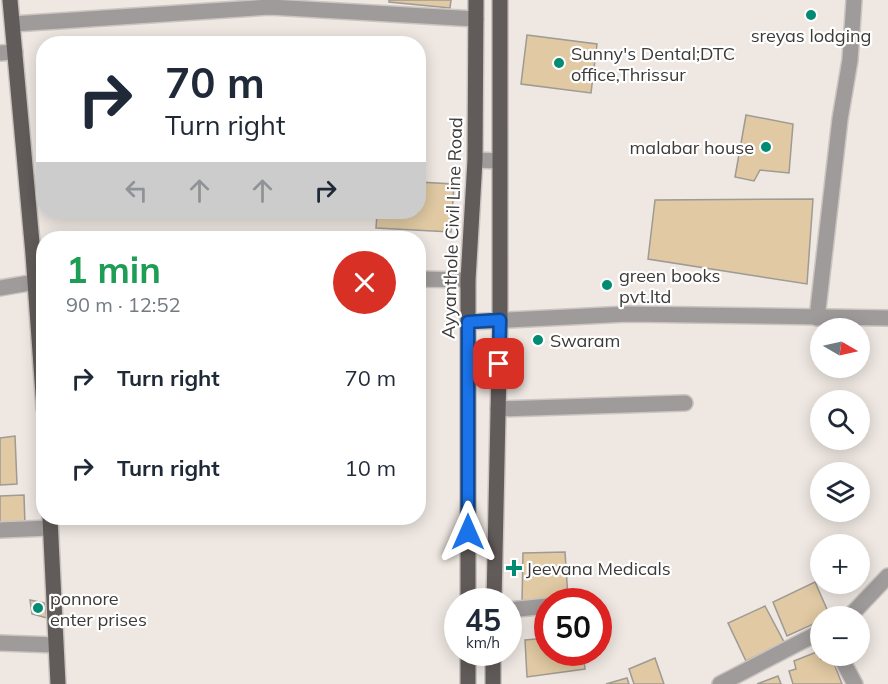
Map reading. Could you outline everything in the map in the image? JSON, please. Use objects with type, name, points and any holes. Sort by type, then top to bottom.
[{"type":"main road","points":[[10,0],[13,24],[8,53],[36,241]]},
{"type":"main road","name":"Ayyanthole Civil Line Road","points":[[468,588],[468,280],[475,160],[476,0]]},
{"type":"main road","points":[[494,588],[500,320],[500,0]]},
{"type":"main road","points":[[36,273],[36,296]]},
{"type":"main road","points":[[50,525],[58,684]]},
{"type":"main road","points":[[468,666],[468,684]]},
{"type":"main road","points":[[493,666],[493,684]]},
{"type":"street","points":[[468,322],[628,314],[817,318],[840,119],[850,60],[854,0]]},
{"type":"street","points":[[13,24],[270,7],[476,18]]},
{"type":"street","points":[[475,160],[499,161]]},
{"type":"street","points":[[426,279],[468,280]]},
{"type":"street","points":[[0,288],[35,282]]},
{"type":"street","points":[[870,318],[888,318]]},
{"type":"street","points":[[498,409],[685,403]]},
{"type":"street","points":[[0,530],[36,525]]},
{"type":"street","points":[[859,606],[888,576]]},
{"type":"street","points":[[720,684],[810,637]]},
{"type":"street","points":[[0,643],[55,645]]},
{"type":"street","points":[[845,666],[855,684]]},
{"type":"building","points":[[389,0],[451,0],[450,8],[389,2]]},
{"type":"building","points":[[527,35],[597,44],[591,93],[521,84]]},
{"type":"building","name":"malabar house","points":[[746,115],[793,124],[789,173],[760,170],[754,181],[735,177]]},
{"type":"building","points":[[426,182],[454,184],[451,232],[376,228],[377,219],[426,219]]},
{"type":"building","points":[[813,199],[807,284],[648,259],[655,200]]},
{"type":"building","points":[[15,436],[17,484],[0,485],[0,438]]},
{"type":"building","points":[[24,495],[25,525],[0,526],[0,496]]},
{"type":"building","points":[[565,552],[567,588],[534,588],[534,601],[522,602],[523,553]]},
{"type":"building","points":[[810,584],[810,594],[820,594],[826,606],[810,606],[810,626],[787,636],[773,602]]},
{"type":"building","name":"ponnore enter prises","points":[[30,600],[44,603],[47,618],[32,614]]},
{"type":"building","points":[[765,606],[784,642],[746,661],[728,623]]},
{"type":"building","points":[[534,639],[534,666],[585,666],[585,669],[527,677],[525,640]]},
{"type":"building","points":[[810,655],[810,666],[835,666],[842,684],[793,684],[789,671],[796,669],[794,661]]},
{"type":"building","points":[[655,658],[664,684],[634,684],[629,669]]},
{"type":"building","points":[[778,676],[781,684],[757,684]]},
{"type":"building","points":[[627,678],[629,684],[606,684]]},
{"type":"place","name":"sreyas lodging","points":[[811,15]]},
{"type":"place","name":"Sunny's Dental;DTC office,Thrissur","points":[[559,63]]},
{"type":"place","name":"malabar house","points":[[766,147]]},
{"type":"place","name":"green books pvt.ltd","points":[[607,285]]},
{"type":"place","name":"Swaram","points":[[538,340]]},
{"type":"place","name":"Jeevana Medicals","points":[[514,568]]},
{"type":"place","name":"ponnore enter prises","points":[[38,608]]},
{"type":"route","points":[[468,532],[468,322],[500,320],[499,364]]}]
